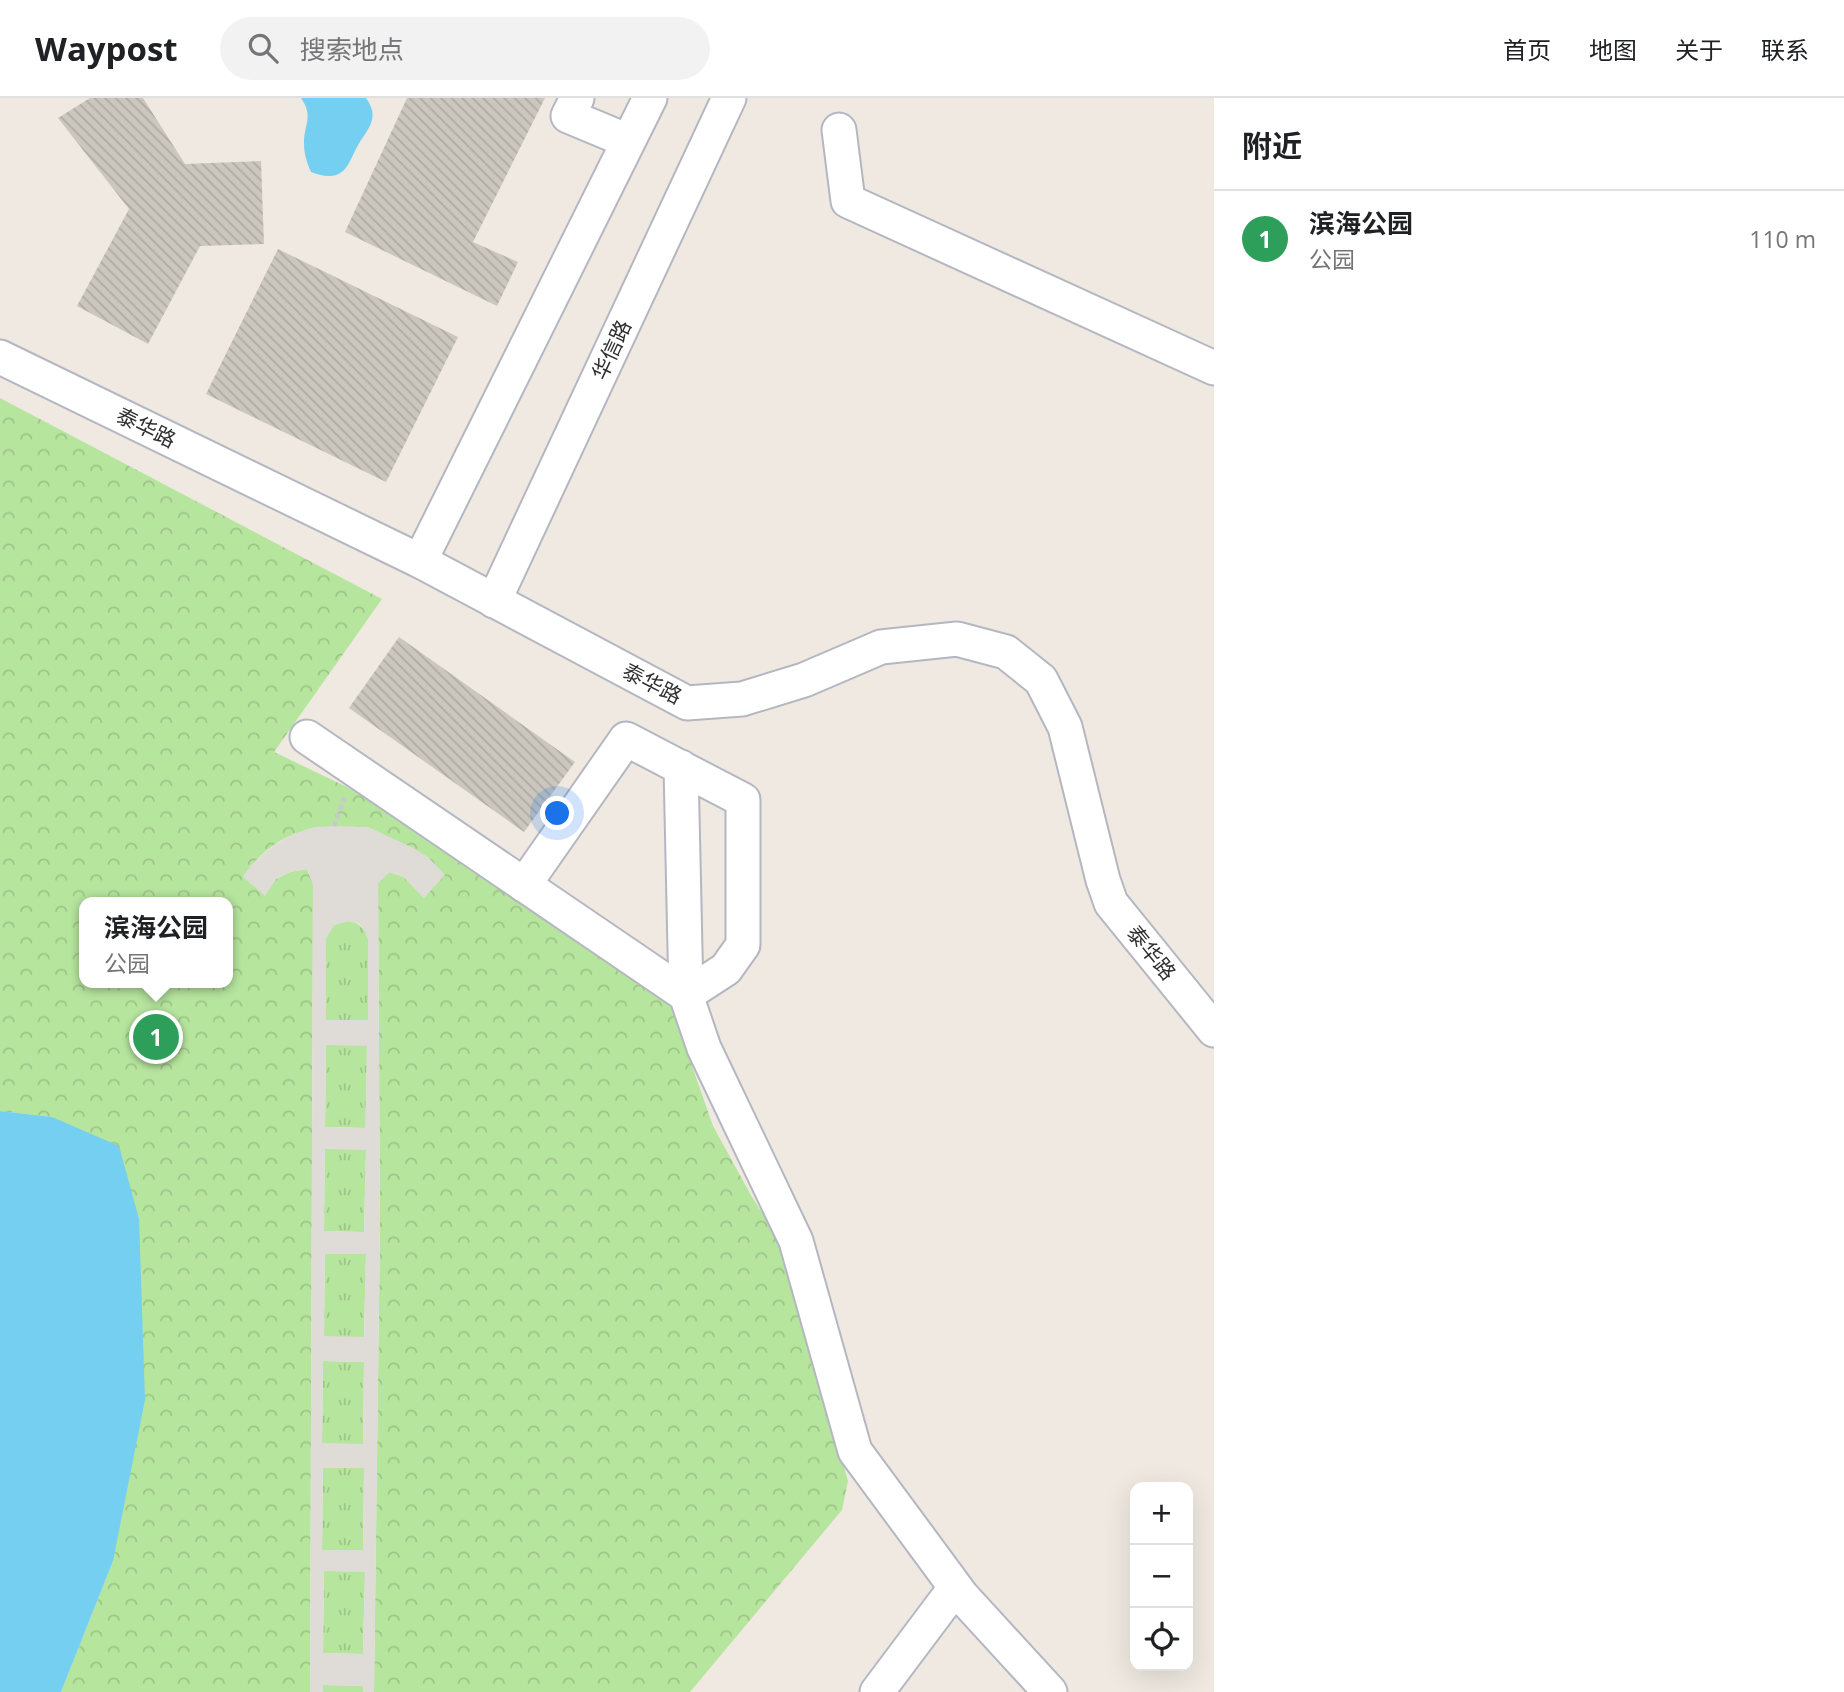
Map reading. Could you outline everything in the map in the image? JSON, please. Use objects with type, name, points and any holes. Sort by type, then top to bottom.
[{"type":"street","points":[[577,98],[568,116],[628,141]]},
{"type":"street","points":[[420,561],[650,98]]},
{"type":"street","name":"华信路","points":[[494,601],[729,98]]},
{"type":"street","points":[[839,130],[848,201],[1214,368]]},
{"type":"street","name":"泰华路","points":[[0,357],[420,561],[687,703],[742,699],[804,680],[881,647],[957,639],[1006,652],[1041,680],[1065,727],[1111,903],[1214,1030]]},
{"type":"street","points":[[307,737],[686,995]]},
{"type":"street","points":[[524,885],[626,739],[743,800],[743,945],[726,969],[686,995]]},
{"type":"street","points":[[681,768],[686,995],[704,1048],[796,1241],[855,1451],[955,1588],[1050,1692]]},
{"type":"street","points":[[877,1692],[955,1588]]},
{"type":"green space","points":[[0,398],[382,599],[274,752],[347,787],[422,831],[669,1000],[713,1126],[752,1197],[781,1242],[848,1481],[842,1510],[690,1692],[374,1692],[380,1226],[378,883],[389,872],[404,877],[424,898],[429,858],[380,835],[355,829],[330,827],[306,830],[283,839],[262,855],[243,877],[276,879],[290,872],[307,869],[313,884],[310,1692],[61,1692],[113,1561],[52,1117],[0,1111]]},
{"type":"green space","points":[[348,921],[361,927],[368,939],[368,1021],[326,1020],[326,938],[334,925]]},
{"type":"green space","points":[[326,1045],[367,1045],[366,1128],[325,1127]]},
{"type":"green space","points":[[325,1149],[366,1149],[364,1232],[324,1231]]},
{"type":"green space","points":[[325,1254],[366,1254],[364,1337],[324,1337]]},
{"type":"green space","points":[[323,1361],[364,1362],[363,1444],[322,1444]]},
{"type":"green space","points":[[323,1468],[364,1468],[363,1550],[322,1550]]},
{"type":"green space","points":[[324,1571],[365,1571],[363,1654],[323,1653]]},
{"type":"green space","points":[[323,1685],[363,1686],[363,1692],[323,1692]]},
{"type":"shaded area","points":[[314,827],[368,827],[429,858],[445,875],[424,898],[404,877],[390,872],[378,883],[380,1226],[374,1692],[363,1692],[363,1686],[323,1685],[323,1692],[310,1692],[313,884],[307,869],[290,872],[276,879],[265,896],[243,877],[251,865],[273,846],[293,834]],"holes":[[[348,921],[358,923],[363,927],[368,939],[368,1020],[326,1020],[326,938],[334,925]],[[326,1045],[367,1046],[365,1128],[325,1127]],[[325,1149],[366,1150],[364,1232],[324,1231]],[[325,1254],[366,1254],[364,1337],[324,1336]],[[323,1361],[364,1362],[363,1444],[322,1443]],[[323,1468],[364,1468],[363,1550],[322,1550]],[[324,1571],[365,1572],[363,1654],[323,1653]]]},
{"type":"water","points":[[301,98],[366,98],[370,105],[371,124],[347,166],[339,174],[327,176],[311,172],[304,147],[308,116]]},
{"type":"water","points":[[0,1111],[52,1117],[119,1146],[139,1219],[145,1400],[113,1561],[61,1692],[0,1692]]},
{"type":"building","points":[[90,98],[143,98],[185,164],[261,161],[264,244],[200,246],[148,344],[77,306],[129,209],[58,118]]},
{"type":"building","points":[[407,98],[545,98],[473,242],[518,262],[497,306],[345,232]]},
{"type":"building","points":[[278,249],[458,337],[386,482],[206,394]]},
{"type":"building","points":[[399,637],[575,762],[524,832],[349,708]]},
{"type":"place","name":"滨海公园","points":[[156,1037]]}]
